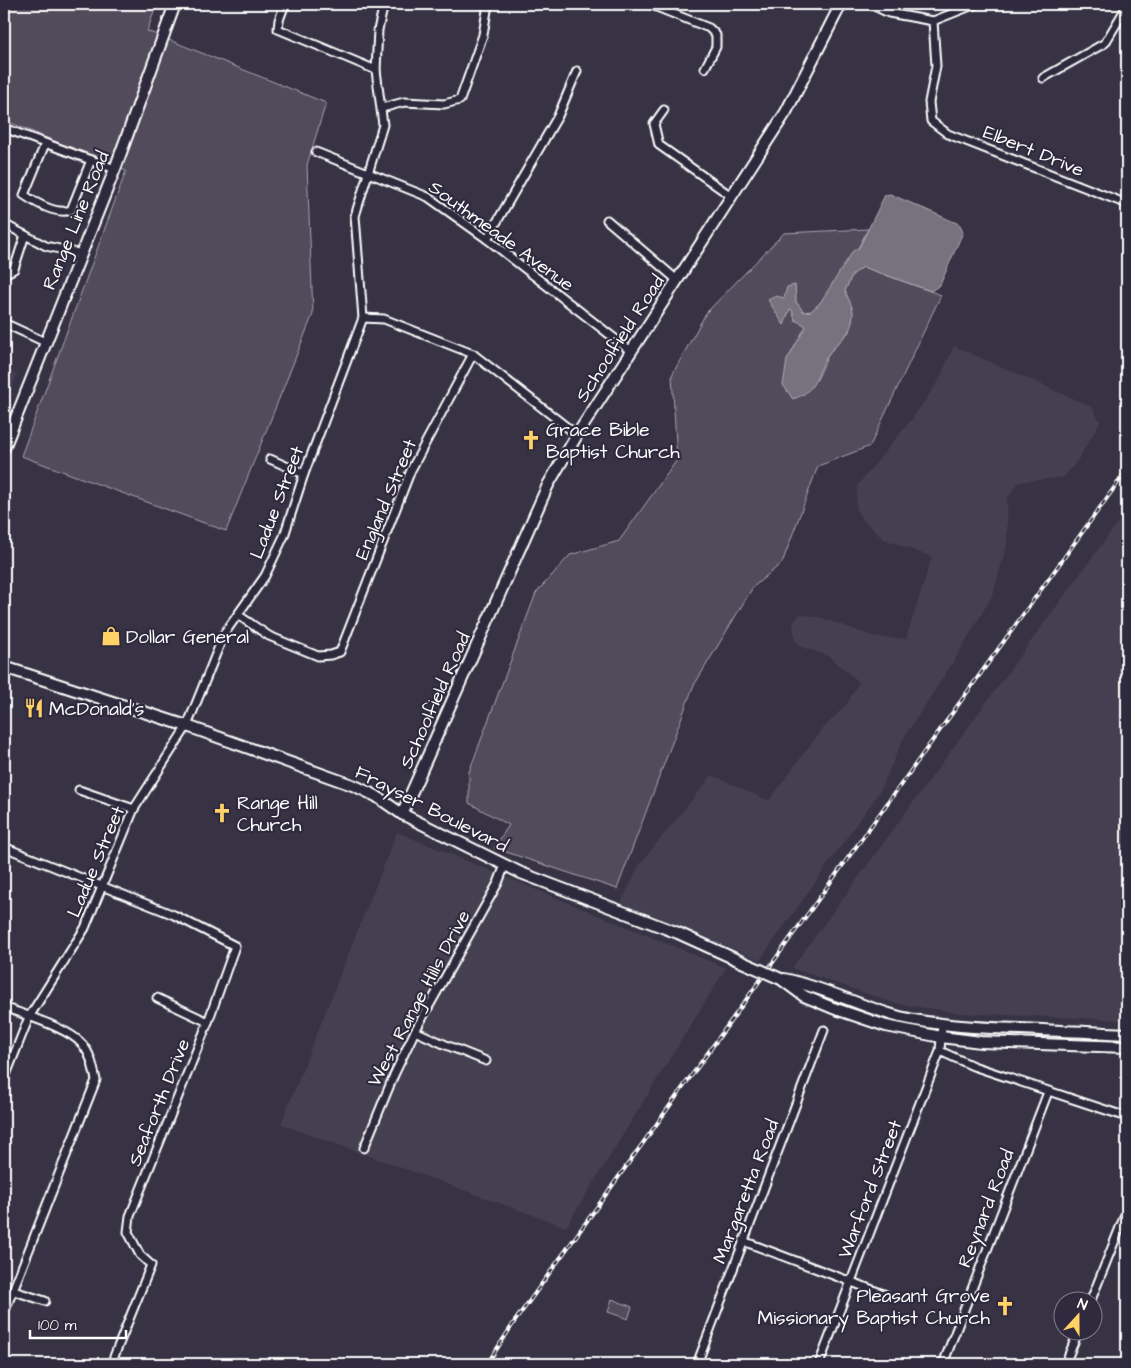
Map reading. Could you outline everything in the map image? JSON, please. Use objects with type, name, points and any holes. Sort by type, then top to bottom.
[{"type":"main road","name":"Range Line Road","points":[[4,448],[115,169],[175,4]]},
{"type":"main road","name":"Schoolfield Road","points":[[402,814],[548,485],[577,435],[786,112],[841,4]]},
{"type":"main road","name":"Frayser Boulevard","points":[[4,667],[188,726],[354,786],[376,796],[402,814],[521,873],[678,932],[781,979]]},
{"type":"main road","points":[[781,979],[804,983],[868,1007],[899,1016],[942,1024],[982,1028],[1127,1034]]},
{"type":"main road","points":[[781,979],[804,996],[833,1008],[880,1024],[941,1037],[981,1042],[1127,1047]]},
{"type":"street","points":[[285,4],[278,29],[376,70]]},
{"type":"street","name":"Ladue Street","points":[[4,1080],[29,1017],[85,928],[134,809],[188,726],[224,634],[265,576],[284,536],[304,474],[363,318],[356,216],[383,125],[376,70],[378,30],[384,4]]},
{"type":"street","points":[[382,108],[404,102],[444,104],[460,100],[483,35],[488,4]]},
{"type":"street","points":[[649,4],[709,28],[716,35],[716,46],[705,68]]},
{"type":"street","points":[[870,4],[889,13],[932,21],[976,4]]},
{"type":"street","points":[[1043,78],[1106,43],[1127,6]]},
{"type":"street","name":"Elbert Drive","points":[[932,21],[936,66],[929,102],[932,121],[948,134],[1127,204]]},
{"type":"street","points":[[486,239],[558,116],[576,71]]},
{"type":"street","points":[[664,110],[654,124],[659,145],[731,196]]},
{"type":"street","points":[[4,128],[115,169]]},
{"type":"street","points":[[45,144],[24,195],[38,204],[66,212],[71,210],[91,160]]},
{"type":"street","name":"Southmeade Avenue","points":[[316,152],[428,198],[486,239],[632,352]]},
{"type":"street","points":[[607,220],[677,280]]},
{"type":"street","points":[[4,224],[40,241],[46,246],[82,254]]},
{"type":"street","points":[[4,274],[14,269],[25,235]]},
{"type":"street","points":[[363,318],[384,319],[473,354],[577,435]]},
{"type":"street","points":[[4,323],[45,342]]},
{"type":"street","name":"England Street","points":[[238,615],[278,639],[318,656],[340,652],[411,470],[473,354]]},
{"type":"street","points":[[270,458],[304,474]]},
{"type":"street","points":[[79,790],[134,809]]},
{"type":"street","points":[[4,847],[103,886]]},
{"type":"street","name":"West Range Hills Drive","points":[[364,1148],[415,1030],[498,883],[505,865]]},
{"type":"street","name":"Seaforth Drive","points":[[103,886],[174,915],[236,946],[208,1022],[130,1216],[128,1232],[140,1255],[151,1265],[111,1364]]},
{"type":"street","points":[[156,998],[208,1022]]},
{"type":"street","points":[[4,1007],[69,1033],[82,1043],[91,1060],[96,1080],[4,1313]]},
{"type":"street","name":"Warford Street","points":[[819,1364],[940,1050],[942,1024]]},
{"type":"street","points":[[415,1030],[486,1061]]},
{"type":"street","name":"Margaretta Road","points":[[697,1364],[824,1030]]},
{"type":"street","points":[[940,1050],[973,1066],[1127,1117]]},
{"type":"street","name":"Reynard Road","points":[[943,1364],[1048,1092]]},
{"type":"street","points":[[1095,1290],[1127,1210]]},
{"type":"street","points":[[743,1242],[886,1295]]},
{"type":"street","points":[[14,1291],[45,1301]]},
{"type":"street","points":[[1065,1364],[1075,1340]]},
{"type":"shaded area","points":[[4,4],[157,4],[147,31],[326,103],[307,165],[313,314],[226,531],[21,456],[126,171],[4,120]]},
{"type":"shaded area","points":[[890,194],[959,224],[963,232],[940,285],[931,291],[863,267],[852,275],[845,291],[853,313],[851,327],[825,359],[808,391],[793,399],[783,385],[787,360],[806,326],[795,320],[790,309],[784,325],[768,300],[776,296],[784,298],[787,287],[795,285],[796,302],[804,312],[811,311],[820,303],[853,251],[859,248],[885,195]]},
{"type":"shaded area","points":[[868,229],[843,273],[811,312],[804,312],[796,302],[795,285],[784,325],[789,309],[792,309],[806,326],[788,360],[817,380],[829,353],[849,332],[853,311],[845,291],[852,275],[863,267],[941,295],[870,446],[818,466],[782,563],[753,587],[693,687],[617,889],[494,848],[509,825],[469,803],[469,772],[536,593],[570,555],[619,541],[677,460],[672,375],[706,313],[784,233]]},
{"type":"shaded area","points":[[954,346],[1092,407],[1100,422],[1077,461],[1064,477],[1019,482],[1007,499],[1007,544],[993,594],[957,656],[903,739],[880,791],[760,960],[621,903],[640,864],[712,775],[769,801],[819,733],[847,704],[859,682],[829,656],[805,648],[795,641],[793,623],[800,614],[822,618],[875,637],[906,639],[932,557],[884,539],[862,519],[856,509],[857,486],[912,419],[938,382]]},
{"type":"shaded area","points":[[4,370],[17,374],[4,408]]},
{"type":"shaded area","points":[[1127,510],[1127,1020],[960,1013],[894,1003],[792,968]]},
{"type":"shaded area","points":[[397,832],[726,968],[566,1227],[281,1124]]},
{"type":"shaded area","points":[[612,1299],[632,1307],[628,1319],[608,1312]]},
{"type":"railway","points":[[487,1364],[515,1321],[1127,470]]},
{"type":"place","name":"Grace Bible Baptist Church","points":[[531,440]]},
{"type":"place","name":"Dollar General","points":[[111,636]]},
{"type":"place","name":"McDonald's","points":[[34,708]]},
{"type":"place","name":"Range Hill Church","points":[[222,813]]},
{"type":"place","name":"Pleasant Grove Missionary Baptist Church","points":[[1005,1306]]}]
